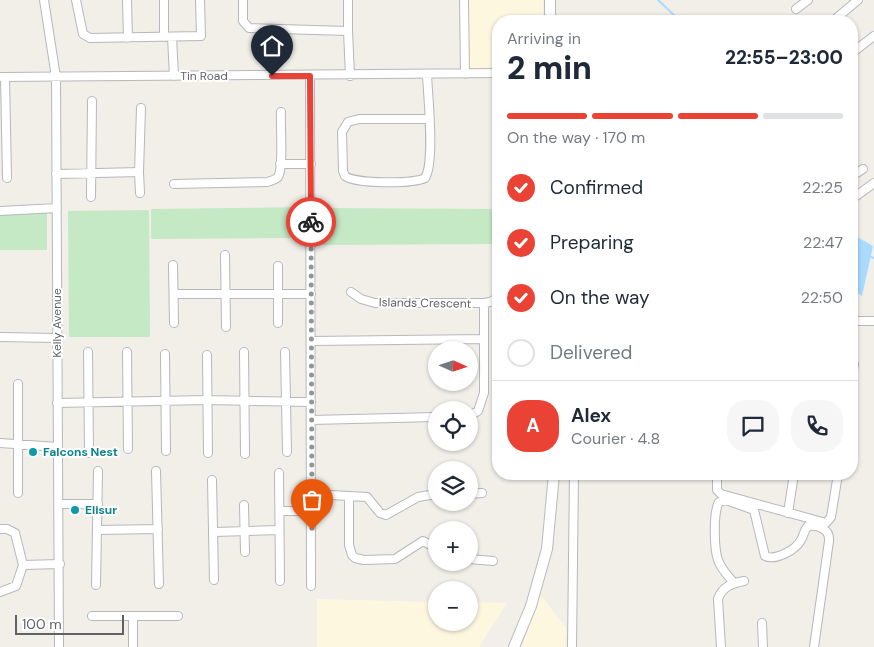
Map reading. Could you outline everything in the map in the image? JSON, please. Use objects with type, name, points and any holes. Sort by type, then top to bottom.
[{"type":"street","name":"Kelly Avenue","points":[[44,0],[56,77],[59,647]]},
{"type":"street","points":[[76,0],[85,37],[128,38],[201,36],[200,0]]},
{"type":"street","points":[[127,0],[128,38]]},
{"type":"street","points":[[164,0],[174,76]]},
{"type":"street","points":[[242,0],[243,21],[249,28],[348,31]]},
{"type":"street","points":[[348,0],[350,76]]},
{"type":"street","points":[[464,0],[465,74]]},
{"type":"street","points":[[550,0],[550,15]]},
{"type":"street","points":[[796,9],[808,0]]},
{"type":"street","points":[[840,15],[858,0]]},
{"type":"street","points":[[858,48],[874,36]]},
{"type":"street","name":"Tin Road","points":[[3,77],[350,76],[492,73]]},
{"type":"street","points":[[427,74],[429,119],[430,166],[425,178],[415,181],[358,182],[345,176],[343,171],[342,132],[348,122],[359,119],[429,119]]},
{"type":"street","points":[[310,76],[311,586]]},
{"type":"street","points":[[3,77],[7,178]]},
{"type":"street","points":[[91,197],[92,101]]},
{"type":"street","points":[[140,193],[141,108]]},
{"type":"street","points":[[174,184],[272,181],[279,175],[280,112]]},
{"type":"street","points":[[280,164],[311,164]]},
{"type":"street","points":[[858,172],[864,169]]},
{"type":"street","points":[[56,174],[139,172]]},
{"type":"street","points":[[858,195],[874,184]]},
{"type":"street","points":[[0,211],[57,208]]},
{"type":"street","points":[[225,255],[226,327]]},
{"type":"street","points":[[174,265],[174,323]]},
{"type":"street","points":[[278,266],[278,323]]},
{"type":"street","name":"Islands Crescent","points":[[351,292],[361,299],[375,303],[484,303],[492,301]]},
{"type":"street","points":[[175,294],[311,294]]},
{"type":"street","points":[[478,411],[484,393],[484,303]]},
{"type":"street","points":[[858,321],[874,321]]},
{"type":"street","points":[[0,338],[57,338]]},
{"type":"street","points":[[312,341],[484,339]]},
{"type":"street","points":[[88,352],[88,453]]},
{"type":"street","points":[[127,352],[128,449]]},
{"type":"street","points":[[244,352],[245,454]]},
{"type":"street","points":[[285,352],[287,452]]},
{"type":"street","points":[[165,354],[166,451]]},
{"type":"street","points":[[207,356],[208,453]]},
{"type":"street","points":[[18,384],[18,493]]},
{"type":"street","points":[[58,404],[207,400],[311,402]]},
{"type":"street","points":[[311,420],[428,417]]},
{"type":"street","points":[[0,443],[58,448]]},
{"type":"street","points":[[96,585],[98,471]]},
{"type":"street","points":[[156,471],[159,584]]},
{"type":"street","points":[[279,473],[280,581]]},
{"type":"street","points":[[212,480],[214,580]]},
{"type":"street","points":[[514,644],[531,606],[547,549],[553,480]]},
{"type":"street","points":[[572,647],[574,480]]},
{"type":"street","points":[[717,480],[717,490],[721,494],[821,523],[829,521],[837,480]]},
{"type":"street","points":[[788,513],[793,480]]},
{"type":"street","points":[[478,493],[482,493]]},
{"type":"street","points":[[312,494],[367,497],[380,513],[386,515],[418,497],[428,495]]},
{"type":"street","points":[[349,496],[349,545],[355,558],[364,560],[394,558],[422,541],[428,544]]},
{"type":"street","points":[[734,583],[722,568],[716,550],[716,510],[719,502],[726,500],[754,510],[761,548],[765,556],[769,558],[778,556],[799,543],[808,526],[828,532],[830,541],[814,647]]},
{"type":"street","points":[[59,504],[98,504]]},
{"type":"street","points":[[244,505],[245,552]]},
{"type":"street","points":[[280,511],[312,512]]},
{"type":"street","points":[[0,529],[8,529],[14,534],[23,565],[16,586],[0,592]]},
{"type":"street","points":[[98,530],[158,529]]},
{"type":"street","points":[[214,532],[279,530]]},
{"type":"street","points":[[478,560],[493,561]]},
{"type":"street","points":[[23,565],[60,564]]},
{"type":"street","points":[[721,647],[718,599],[723,590],[734,583],[744,580]]},
{"type":"street","points":[[92,616],[178,616]]},
{"type":"street","points":[[133,616],[133,647]]},
{"type":"street","points":[[762,623],[763,647]]},
{"type":"shaded area","points":[[467,0],[543,0],[543,15],[492,15],[492,70],[469,70]]},
{"type":"shaded area","points":[[540,594],[566,628],[565,647],[522,647]]},
{"type":"shaded area","points":[[317,599],[428,602],[428,631],[478,631],[478,602],[507,603],[479,647],[317,647]]},
{"type":"green space","points":[[47,207],[47,250],[0,250],[0,209]]},
{"type":"green space","points":[[307,207],[307,238],[151,239],[151,209]]},
{"type":"green space","points":[[320,208],[492,209],[492,244],[322,245]]},
{"type":"green space","points":[[149,210],[150,337],[69,337],[68,211]]},
{"type":"water","points":[[858,237],[873,246],[862,296],[858,293]]},
{"type":"waterway","points":[[658,0],[674,15]]},
{"type":"way so far","points":[[311,222],[312,530]]},
{"type":"place","name":"Falcons Nest","points":[[33,452]]},
{"type":"place","name":"Elisur","points":[[75,510]]},
{"type":"route","points":[[272,76],[310,76],[311,222]]}]
